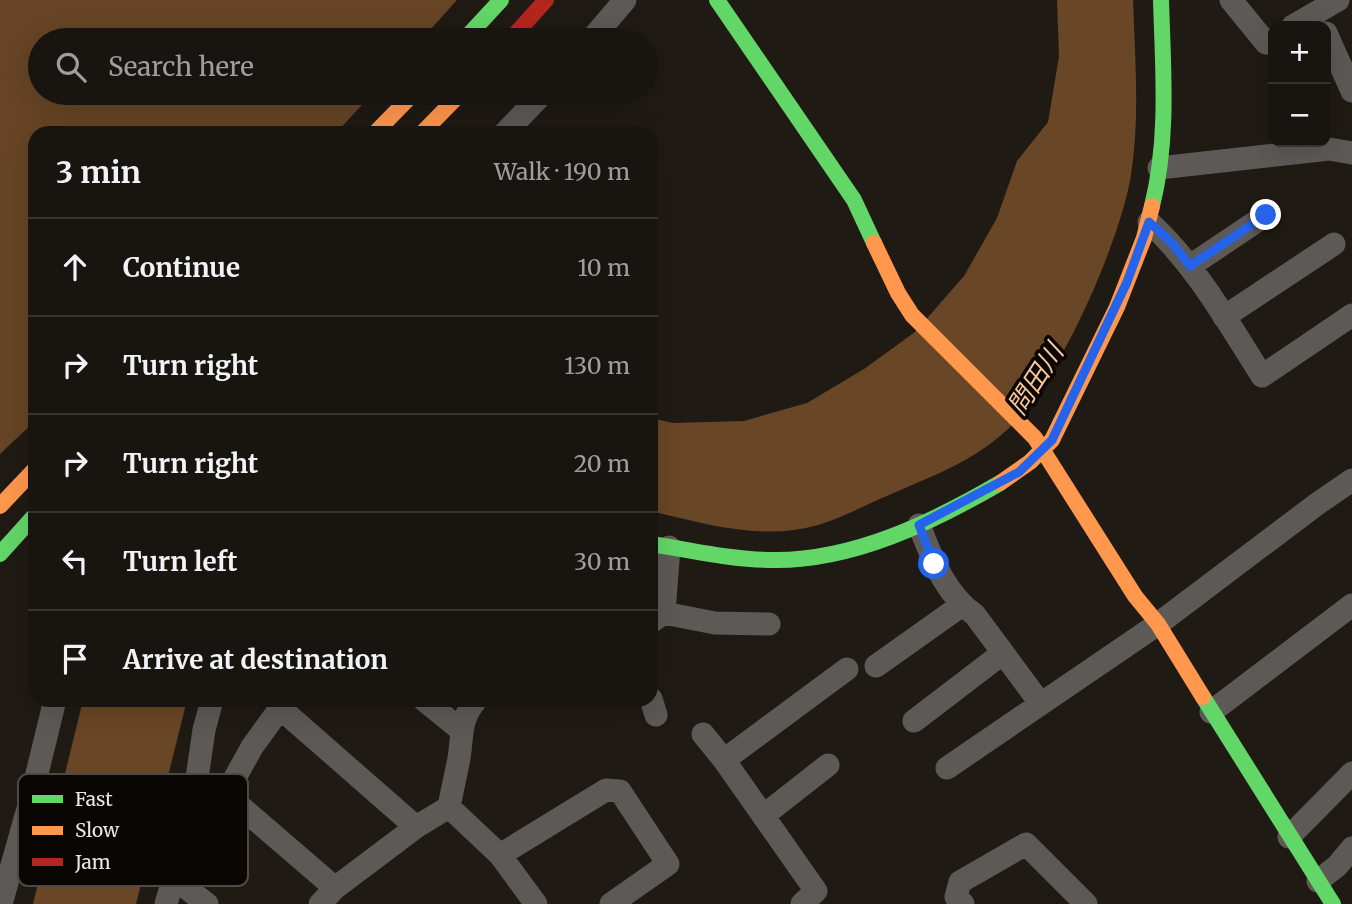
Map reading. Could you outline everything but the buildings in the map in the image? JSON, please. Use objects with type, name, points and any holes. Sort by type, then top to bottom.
[{"type":"main road","points":[[475,28],[501,0]]},
{"type":"main road","points":[[521,28],[546,0]]},
{"type":"main road","points":[[717,0],[854,200],[898,293],[912,315],[1038,445],[1135,596],[1158,624],[1333,904]]},
{"type":"main road","points":[[660,546],[787,560],[827,555],[919,525],[1019,472],[1038,445],[1052,440],[1127,282],[1149,222],[1164,126],[1161,0]]},
{"type":"main road","points":[[382,126],[402,105]]},
{"type":"main road","points":[[429,126],[449,105]]},
{"type":"main road","points":[[0,506],[28,476]]},
{"type":"main road","points":[[0,554],[28,523]]},
{"type":"street","points":[[601,28],[625,0]]},
{"type":"street","points":[[1231,0],[1266,43],[1268,42]]},
{"type":"street","points":[[1316,12],[1338,0]]},
{"type":"street","points":[[1331,44],[1352,91]]},
{"type":"street","points":[[512,126],[532,105]]},
{"type":"street","points":[[1159,168],[1329,149],[1352,153]]},
{"type":"street","points":[[1190,266],[1266,215]]},
{"type":"street","points":[[1149,222],[1172,243],[1190,266],[1262,376],[1352,315]]},
{"type":"street","points":[[1224,317],[1334,244]]},
{"type":"street","points":[[947,768],[1158,624],[1352,480]]},
{"type":"street","points":[[919,525],[934,564],[962,605],[975,615],[1040,703]]},
{"type":"street","points":[[658,594],[660,546]]},
{"type":"street","points":[[876,666],[962,605]]},
{"type":"street","points":[[1211,712],[1352,605]]},
{"type":"street","points":[[658,618],[769,624]]},
{"type":"street","points":[[914,721],[1003,653]]},
{"type":"street","points":[[724,760],[847,669]]},
{"type":"street","points":[[37,774],[53,707]]},
{"type":"street","points":[[198,774],[210,707]]},
{"type":"street","points":[[237,774],[251,747],[281,707]]},
{"type":"street","points":[[286,707],[416,827]]},
{"type":"street","points":[[433,707],[461,730]]},
{"type":"street","points":[[248,817],[327,896],[416,827],[449,807],[460,753],[461,730],[471,707]]},
{"type":"street","points":[[703,734],[816,891],[802,904]]},
{"type":"street","points":[[763,816],[828,765]]},
{"type":"street","points":[[1289,837],[1352,773]]},
{"type":"street","points":[[500,855],[606,790],[620,791],[668,864],[611,904]]},
{"type":"street","points":[[449,807],[500,855],[536,904]]},
{"type":"street","points":[[1,904],[18,844]]},
{"type":"street","points":[[963,904],[956,897],[960,883],[1026,844],[1086,904]]},
{"type":"street","points":[[1318,881],[1337,866],[1352,848]]},
{"type":"street","points":[[166,904],[171,886]]},
{"type":"street","points":[[190,886],[189,890],[207,904]]},
{"type":"shaded area","points":[[0,0],[457,0],[432,28],[28,28],[28,105],[362,105],[342,126],[28,126],[28,428],[0,454]]},
{"type":"water","name":"問田川","points":[[1057,0],[1133,0],[1135,132],[1125,204],[1084,311],[1066,347],[1027,409],[994,441],[968,458],[940,473],[818,525],[797,530],[755,531],[658,513],[658,420],[673,423],[744,421],[807,403],[864,369],[915,332],[964,276],[997,218],[1017,161],[1048,122],[1059,56]]},
{"type":"water","points":[[81,707],[185,707],[168,774],[65,774]]},
{"type":"water","points":[[37,886],[140,886],[136,904],[33,904]]},
{"type":"traffic: fast","points":[[475,28],[501,0]]},
{"type":"traffic: fast","points":[[717,0],[854,200],[874,243]]},
{"type":"traffic: fast","points":[[1152,206],[1163,130],[1161,0]]},
{"type":"traffic: fast","points":[[658,545],[758,560],[803,559],[833,554],[920,525],[1000,483]]},
{"type":"traffic: fast","points":[[0,554],[28,523]]},
{"type":"traffic: fast","points":[[1203,697],[1333,904]]},
{"type":"traffic: slow","points":[[382,126],[402,105]]},
{"type":"traffic: slow","points":[[429,126],[449,105]]},
{"type":"traffic: slow","points":[[1000,483],[1030,462],[1052,440],[1117,307],[1144,238],[1152,206]]},
{"type":"traffic: slow","points":[[874,243],[898,293],[912,315],[1035,438],[1203,697]]},
{"type":"traffic: slow","points":[[0,506],[28,476]]},
{"type":"traffic: jam","points":[[521,28],[546,0]]},
{"type":"route","points":[[934,564],[919,525],[1019,472],[1052,440],[1127,282],[1149,222],[1172,243],[1190,266],[1266,215]]}]
